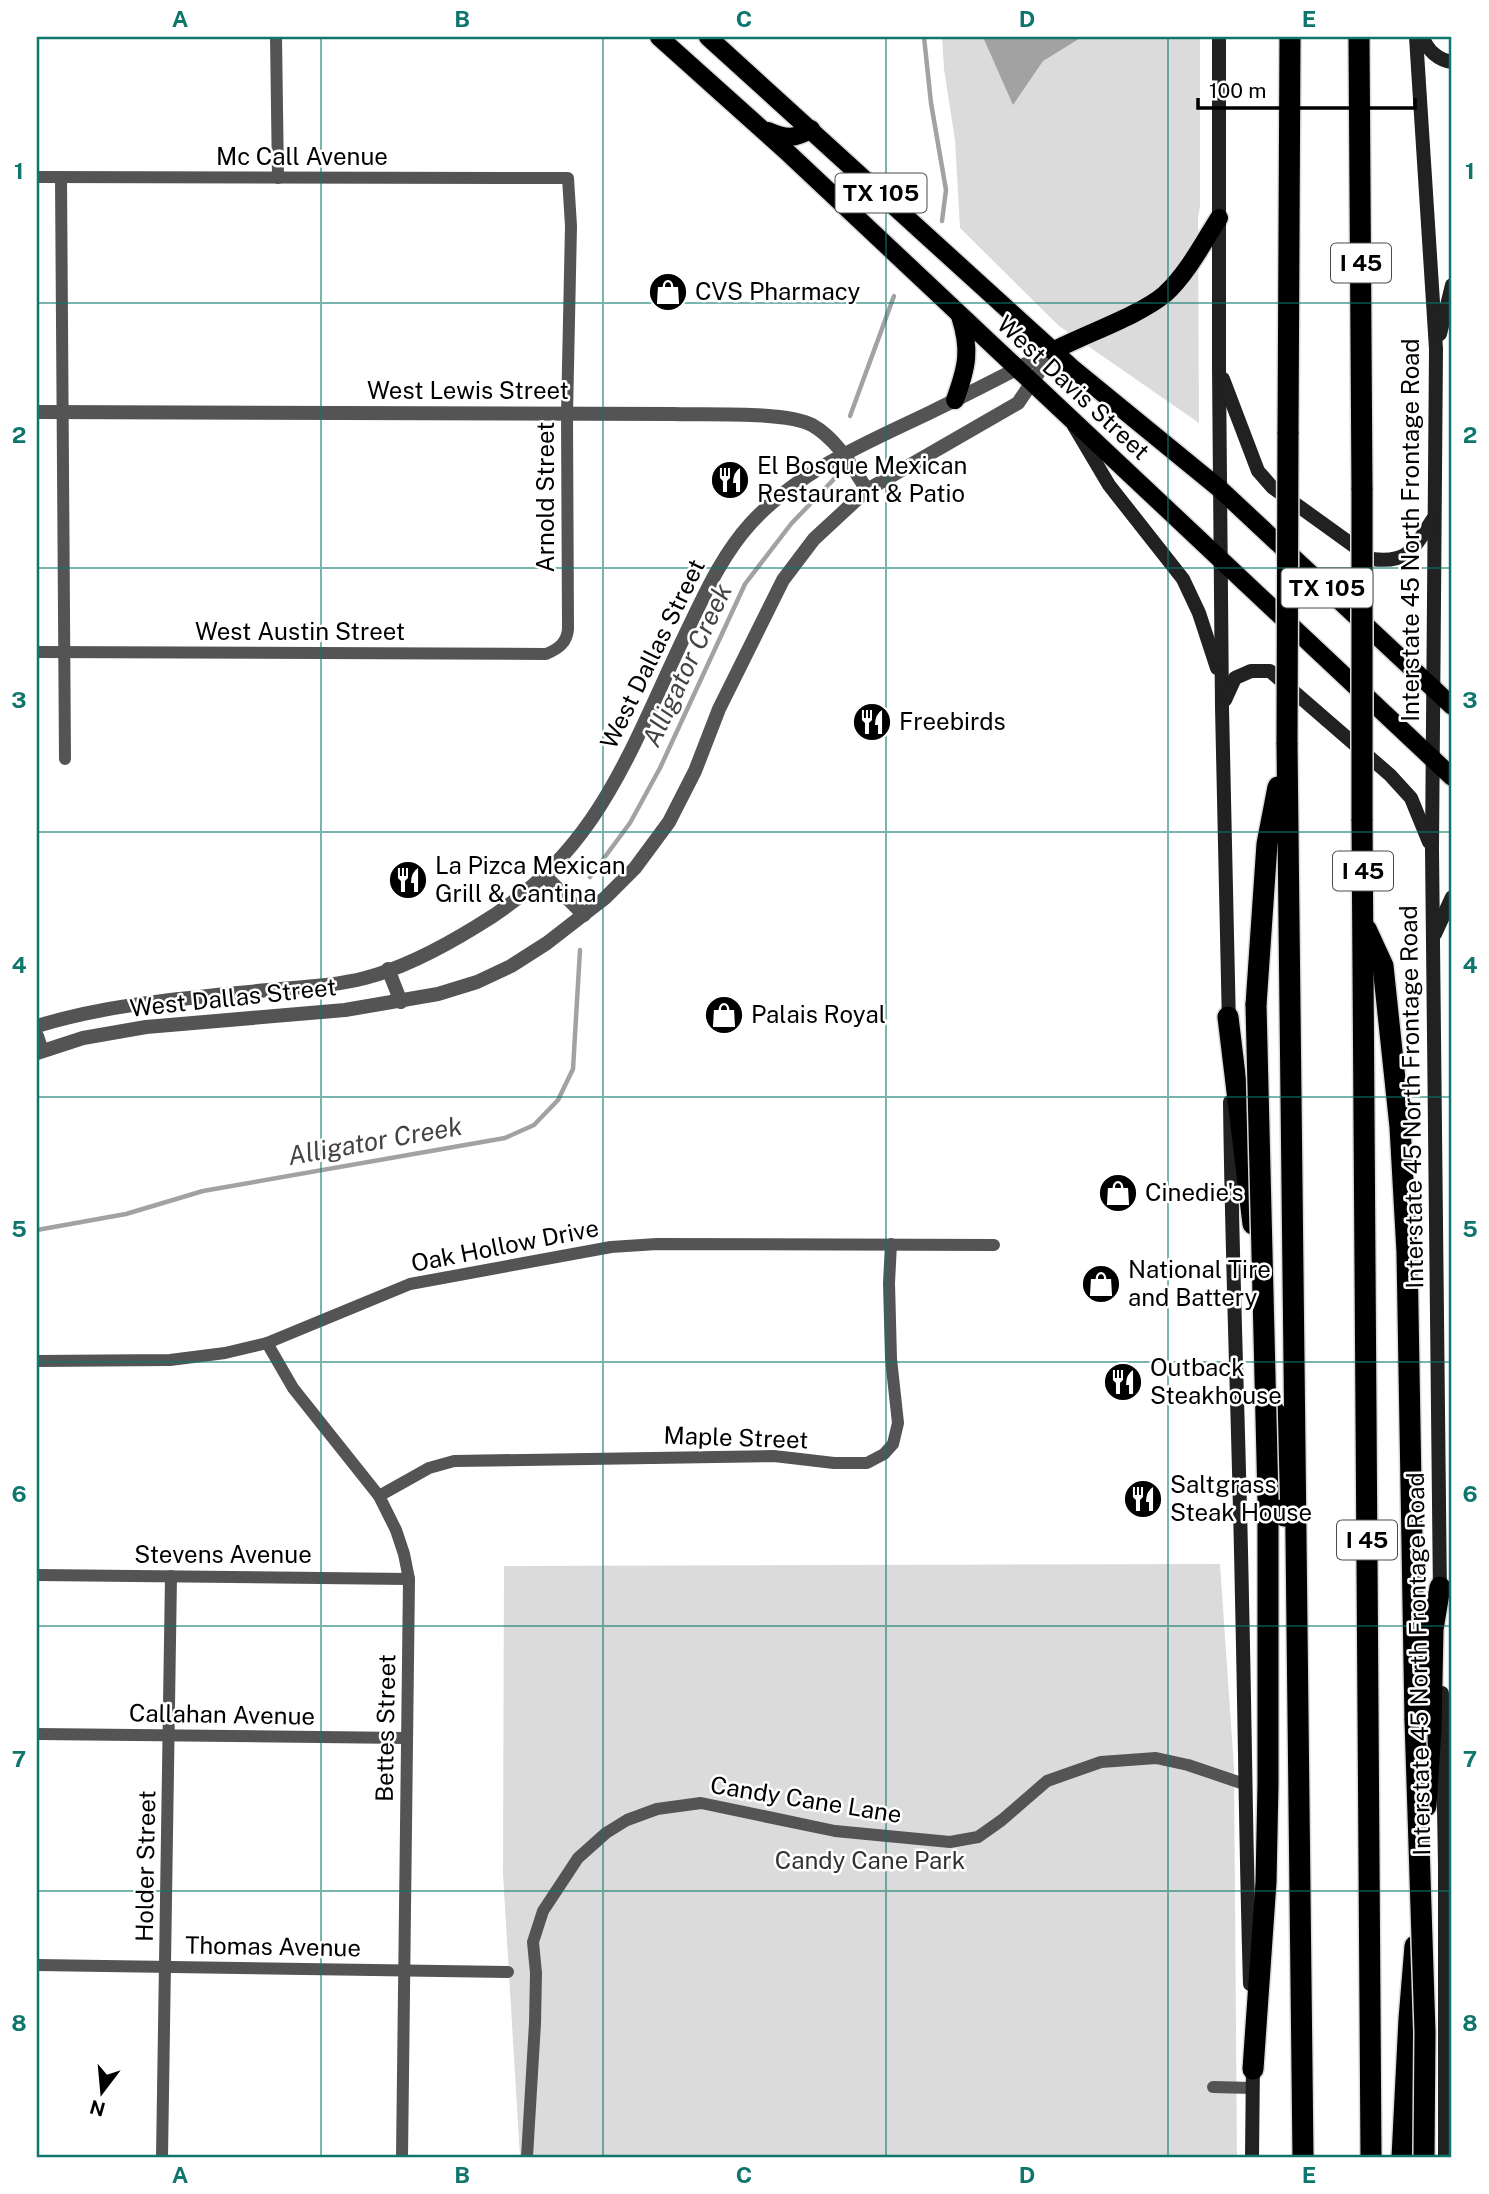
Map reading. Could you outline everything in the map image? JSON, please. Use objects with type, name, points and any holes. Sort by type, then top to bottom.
[{"type":"highway","points":[[1290,37],[1287,743],[1303,2157]]},
{"type":"highway","name":"I 45","points":[[1359,37],[1371,2157]]},
{"type":"highway","points":[[1252,2078],[1267,1857],[1268,1500],[1256,1004],[1267,844],[1287,743]]},
{"type":"highway","points":[[1363,924],[1383,966],[1400,1127],[1407,1252],[1415,1720],[1424,2032],[1424,2157]]},
{"type":"highway","points":[[1228,1017],[1271,1365],[1299,1737]]},
{"type":"highway","points":[[1402,2157],[1409,2019],[1431,1729],[1433,1629],[1440,1587]]},
{"type":"main road","name":"West Davis Street","points":[[659,37],[762,128],[1452,777]]},
{"type":"main road","name":"West Davis Street","points":[[708,37],[1053,351],[1220,489],[1452,706]]},
{"type":"main road","points":[[1219,37],[1222,707],[1252,2157]]},
{"type":"main road","name":"Interstate 45 North Frontage Road","points":[[1416,37],[1436,349],[1432,849],[1445,2157]]},
{"type":"main road","points":[[1423,37],[1427,49],[1452,62]]},
{"type":"main road","points":[[762,128],[781,137],[797,138],[811,129]]},
{"type":"main road","points":[[1053,351],[1148,306],[1166,293],[1188,266],[1219,218]]},
{"type":"main road","points":[[1436,349],[1452,285]]},
{"type":"main road","points":[[955,400],[965,373],[967,358],[967,338],[960,316]]},
{"type":"main road","points":[[1219,368],[1258,471],[1272,487],[1372,559],[1391,562],[1410,553],[1433,519]]},
{"type":"main road","points":[[1069,418],[1109,485],[1183,579],[1199,613],[1222,683]]},
{"type":"main road","points":[[1222,707],[1235,678],[1251,671],[1270,671],[1404,790],[1411,798],[1432,849]]},
{"type":"main road","points":[[1433,939],[1452,897]]},
{"type":"street","points":[[276,37],[278,178]]},
{"type":"street","name":"Mc Call Avenue","points":[[37,177],[568,178]]},
{"type":"street","points":[[61,177],[65,759]]},
{"type":"street","name":"Arnold Street","points":[[561,646],[567,637],[568,629],[568,178]]},
{"type":"street","name":"West Dallas Street","points":[[37,1026],[113,1007],[365,978],[414,960],[477,927],[545,876],[582,835],[614,786],[712,578],[751,523],[805,477],[843,453],[1053,351]]},
{"type":"street","name":"West Dallas Street","points":[[39,1052],[83,1038],[184,1023],[345,1010],[401,1002],[477,982],[511,966],[547,943],[605,898],[635,868],[669,822],[695,771],[719,709],[783,580],[814,540],[867,490],[1018,403],[1053,351]]},
{"type":"street","name":"West Lewis Street","points":[[37,412],[777,417],[811,425],[826,436],[843,453],[867,490]]},
{"type":"street","name":"West Austin Street","points":[[37,652],[545,654],[561,646]]},
{"type":"street","points":[[545,876],[584,915]]},
{"type":"street","points":[[388,970],[401,1002]]},
{"type":"street","points":[[181,999],[184,1023]]},
{"type":"street","points":[[37,1037],[39,1052]]},
{"type":"street","name":"Maple Street","points":[[379,1496],[429,1468],[454,1461],[774,1456],[834,1463],[867,1463],[884,1454],[893,1444],[898,1423],[891,1359],[891,1244]]},
{"type":"street","name":"Oak Hollow Drive","points":[[37,1361],[170,1360],[225,1353],[267,1343],[410,1284],[611,1247],[994,1245]]},
{"type":"street","name":"Bettes Street","points":[[267,1343],[293,1388],[379,1496],[396,1530],[409,1579],[402,2157]]},
{"type":"street","name":"Stevens Avenue","points":[[37,1575],[409,1579]]},
{"type":"street","name":"Holder Street","points":[[162,2157],[171,1576]]},
{"type":"street","name":"Callahan Avenue","points":[[37,1734],[406,1738]]},
{"type":"street","name":"Candy Cane Lane","points":[[527,2157],[535,2011],[536,1973],[533,1942],[543,1911],[578,1858],[606,1833],[627,1820],[656,1808],[701,1803],[835,1831],[950,1842],[978,1837],[1047,1781],[1101,1762],[1156,1758],[1188,1765],[1244,1784]]},
{"type":"street","name":"Thomas Avenue","points":[[37,1965],[508,1972]]},
{"type":"street","points":[[1213,2087],[1252,2078]]},
{"type":"green space","points":[[942,37],[1200,37],[1199,423],[1059,326],[960,228],[955,140]]},
{"type":"green space","name":"Candy Cane Park","points":[[1220,1564],[1234,1768],[1237,2157],[520,2157],[503,1874],[504,1566]]},
{"type":"shaded area","points":[[983,37],[1082,37],[1043,61],[1013,105]]},
{"type":"waterway","name":"Alligator Creek","points":[[924,37],[931,103],[946,190],[942,221]]},
{"type":"waterway","name":"Alligator Creek","points":[[850,416],[894,296]]},
{"type":"waterway","name":"Alligator Creek","points":[[590,877],[630,823],[660,768],[745,584],[791,524],[834,479]]},
{"type":"waterway","name":"Alligator Creek","points":[[37,1230],[126,1214],[203,1191],[505,1138],[534,1125],[558,1100],[573,1069],[580,950]]},
{"type":"place","name":"CVS Pharmacy","points":[[668,292]]},
{"type":"place","name":"El Bosque Mexican Restaurant & Patio","points":[[730,480]]},
{"type":"place","name":"Freebirds","points":[[872,722]]},
{"type":"place","name":"La Pizca Mexican Grill & Cantina","points":[[408,880]]},
{"type":"place","name":"Palais Royal","points":[[724,1015]]},
{"type":"place","name":"Cinedie's","points":[[1118,1193]]},
{"type":"place","name":"National Tire and Battery","points":[[1101,1284]]},
{"type":"place","name":"Outback Steakhouse","points":[[1123,1382]]},
{"type":"place","name":"Saltgrass Steak House","points":[[1143,1499]]}]
